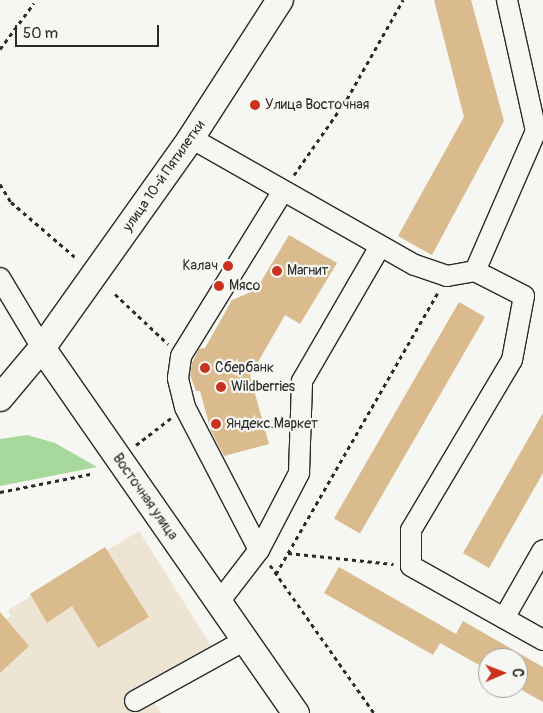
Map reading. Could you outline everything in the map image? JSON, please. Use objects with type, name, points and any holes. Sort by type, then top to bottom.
[{"type":"main road","name":"улица 10-й Пятилетки","points":[[0,398],[42,348],[191,138],[280,0]]},
{"type":"main road","name":"Восточная улица","points":[[42,348],[245,640],[287,710]]},
{"type":"street","points":[[475,270],[536,131],[507,0]]},
{"type":"street","points":[[191,138],[379,248],[447,276],[475,270],[524,296],[512,360],[411,530],[411,566],[543,640]]},
{"type":"street","points":[[259,550],[185,408],[178,378],[181,356],[283,191]]},
{"type":"street","points":[[219,602],[259,550],[299,473],[302,381],[379,248]]},
{"type":"street","name":"Восточная улица","points":[[0,278],[42,348]]},
{"type":"street","points":[[504,618],[543,550]]},
{"type":"street","points":[[135,701],[245,640]]},
{"type":"path","points":[[283,191],[347,99],[403,0]]},
{"type":"path","points":[[0,49],[34,3]]},
{"type":"path","points":[[0,184],[10,202],[76,258]]},
{"type":"path","points":[[276,574],[447,276]]},
{"type":"path","points":[[116,294],[181,356]]},
{"type":"path","points":[[134,446],[185,408]]},
{"type":"path","points":[[0,492],[90,474]]},
{"type":"path","points":[[259,550],[374,713]]},
{"type":"path","points":[[288,553],[411,566]]},
{"type":"shaded area","points":[[139,531],[212,647],[146,688],[161,713],[0,713],[0,623],[11,616],[8,610]]},
{"type":"green space","points":[[27,435],[55,443],[97,467],[0,486],[0,439]]},
{"type":"building","points":[[434,0],[471,0],[504,121],[432,255],[398,236],[464,117]]},
{"type":"building","points":[[289,235],[337,263],[300,324],[285,315],[250,376],[269,444],[224,456],[211,431],[200,391],[196,391],[190,375],[192,363],[199,349],[205,348],[232,300],[256,290]]},
{"type":"building","points":[[459,302],[485,317],[360,534],[334,519]]},
{"type":"building","points":[[543,413],[543,473],[489,568],[463,553]]},
{"type":"building","points":[[105,547],[149,617],[98,648],[72,606],[47,623],[30,594]]},
{"type":"building","points":[[339,567],[456,634],[463,621],[510,648],[478,648],[478,664],[440,643],[433,655],[324,593]]},
{"type":"building","points":[[0,612],[29,646],[0,673]]},
{"type":"building","points":[[528,658],[543,667],[543,702],[528,694]]},
{"type":"place","name":"Улица Восточная","points":[[255,105]]},
{"type":"place","name":"Калач","points":[[228,266]]},
{"type":"place","name":"Магнит","points":[[277,271]]},
{"type":"place","name":"Мясо","points":[[219,286]]},
{"type":"place","name":"Сбербанк","points":[[205,368]]},
{"type":"place","name":"Wildberries","points":[[221,387]]},
{"type":"place","name":"Яндекс.Маркет","points":[[216,424]]}]
